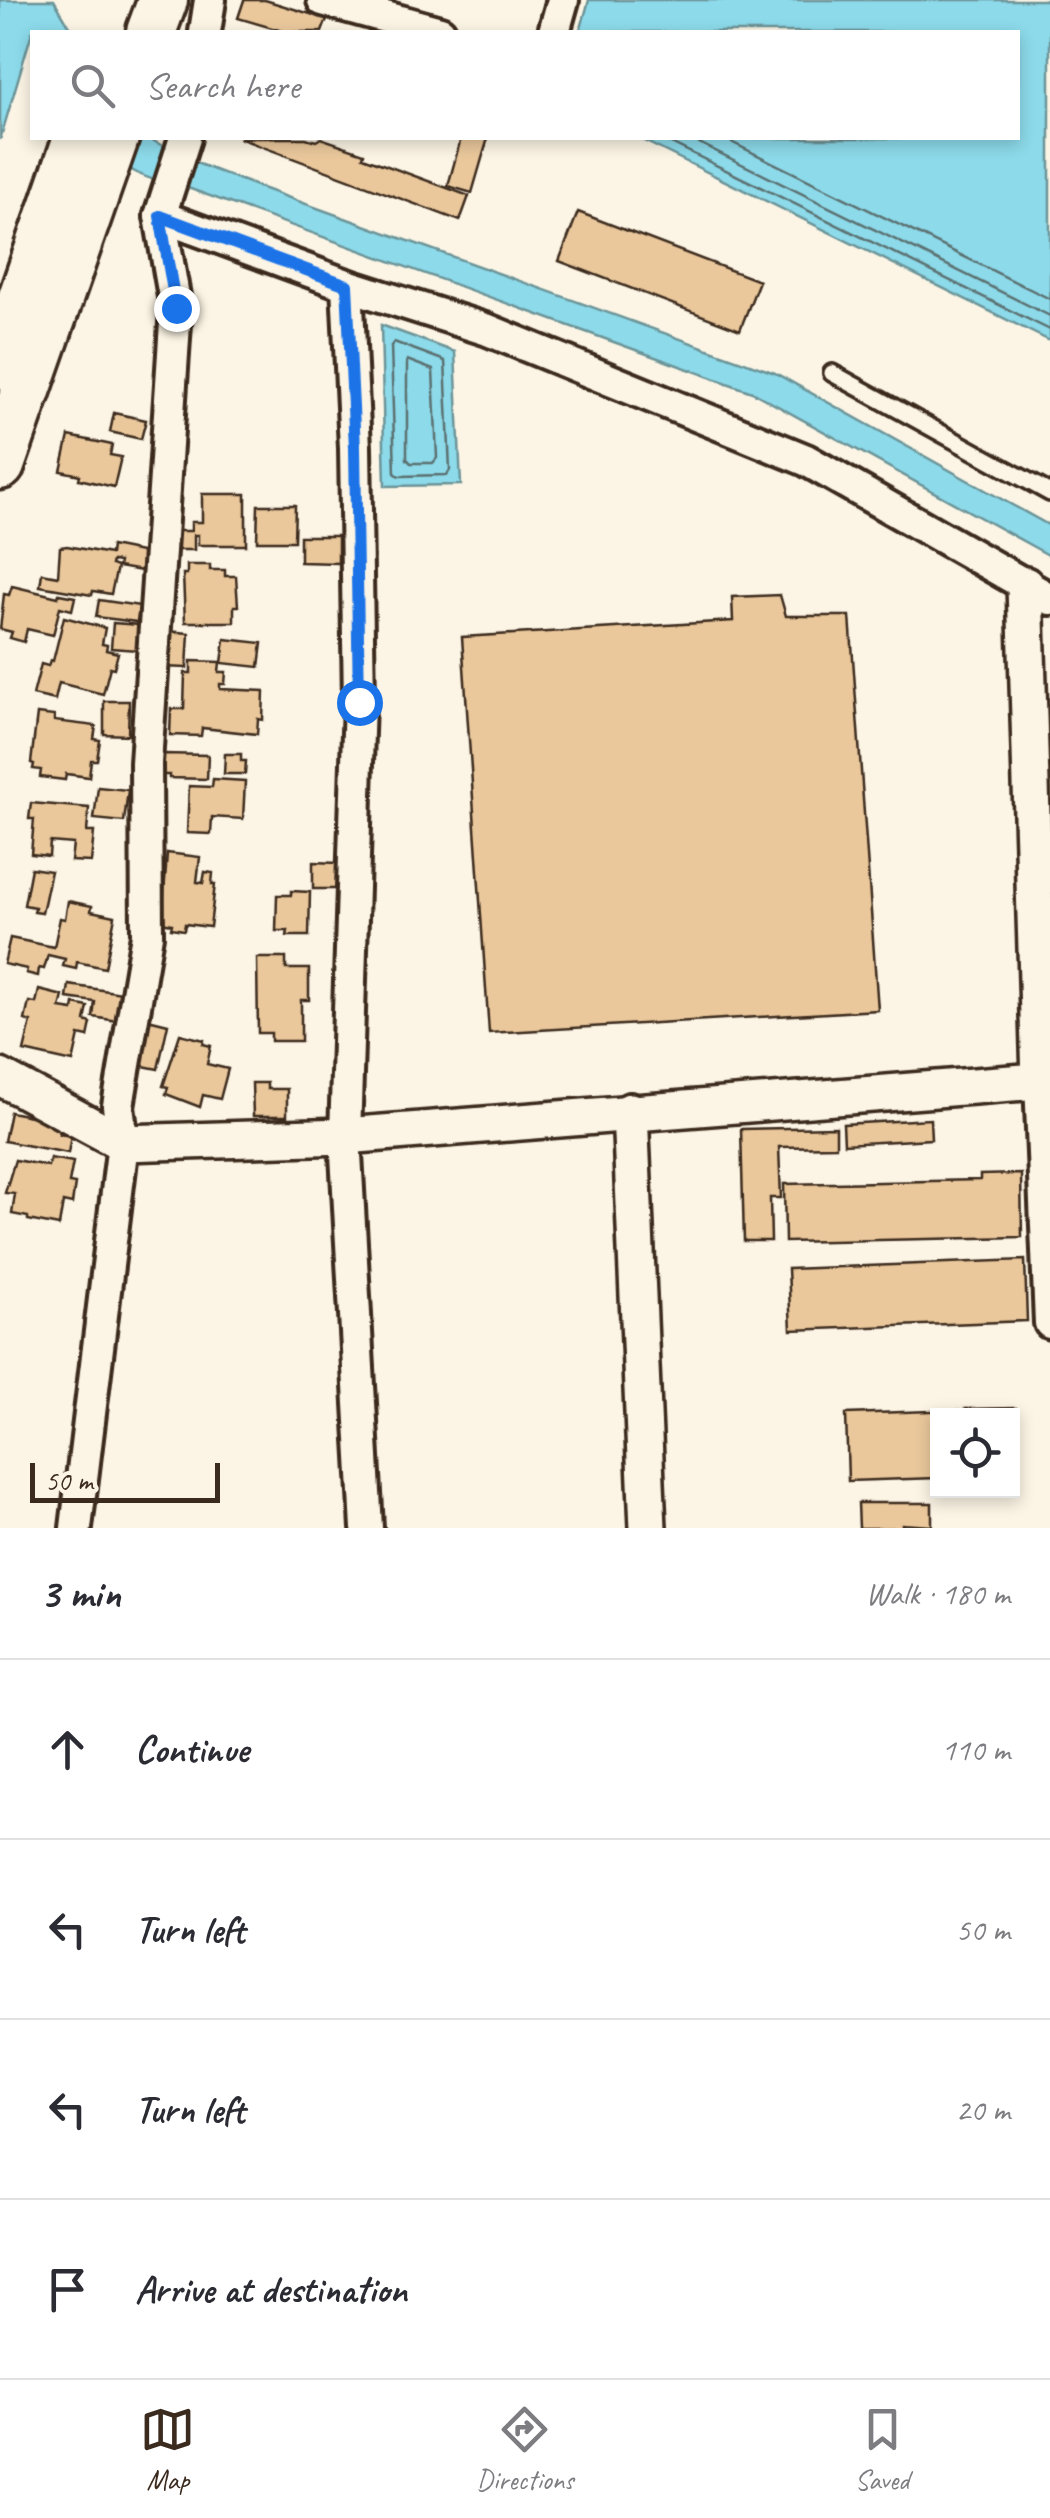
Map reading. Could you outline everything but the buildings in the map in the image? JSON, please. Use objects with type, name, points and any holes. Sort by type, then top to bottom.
[{"type":"highway","points":[[0,364],[80,164],[111,140]]},
{"type":"highway","points":[[0,466],[80,164]]},
{"type":"street","points":[[206,30],[210,0]]},
{"type":"street","points":[[323,0],[433,30]]},
{"type":"street","points":[[554,30],[562,0]]},
{"type":"street","points":[[76,1528],[123,1143],[118,1106],[146,935],[146,763],[176,308],[160,216],[185,140]]},
{"type":"street","points":[[160,216],[347,285],[488,330],[806,460],[1037,592],[1050,1322]]},
{"type":"street","points":[[347,285],[355,448],[359,702],[344,1136],[367,1528]]},
{"type":"street","points":[[0,1077],[123,1143],[344,1136],[1045,1080]]},
{"type":"street","points":[[630,1111],[648,1528]]},
{"type":"lane","points":[[832,374],[1050,494]]},
{"type":"water","points":[[0,0],[54,0],[72,30],[30,30],[0,140]]},
{"type":"water","points":[[589,0],[1050,0],[1050,341],[642,140],[1020,140],[1020,30],[581,30]]},
{"type":"water","points":[[95,140],[152,140],[191,161],[259,187],[775,373],[1050,526],[1050,556],[752,392],[185,187],[144,176]]},
{"type":"water","points":[[381,325],[455,352],[461,485],[385,486]]},
{"type":"route","points":[[176,308],[160,216],[347,285],[355,448],[359,702]]}]
